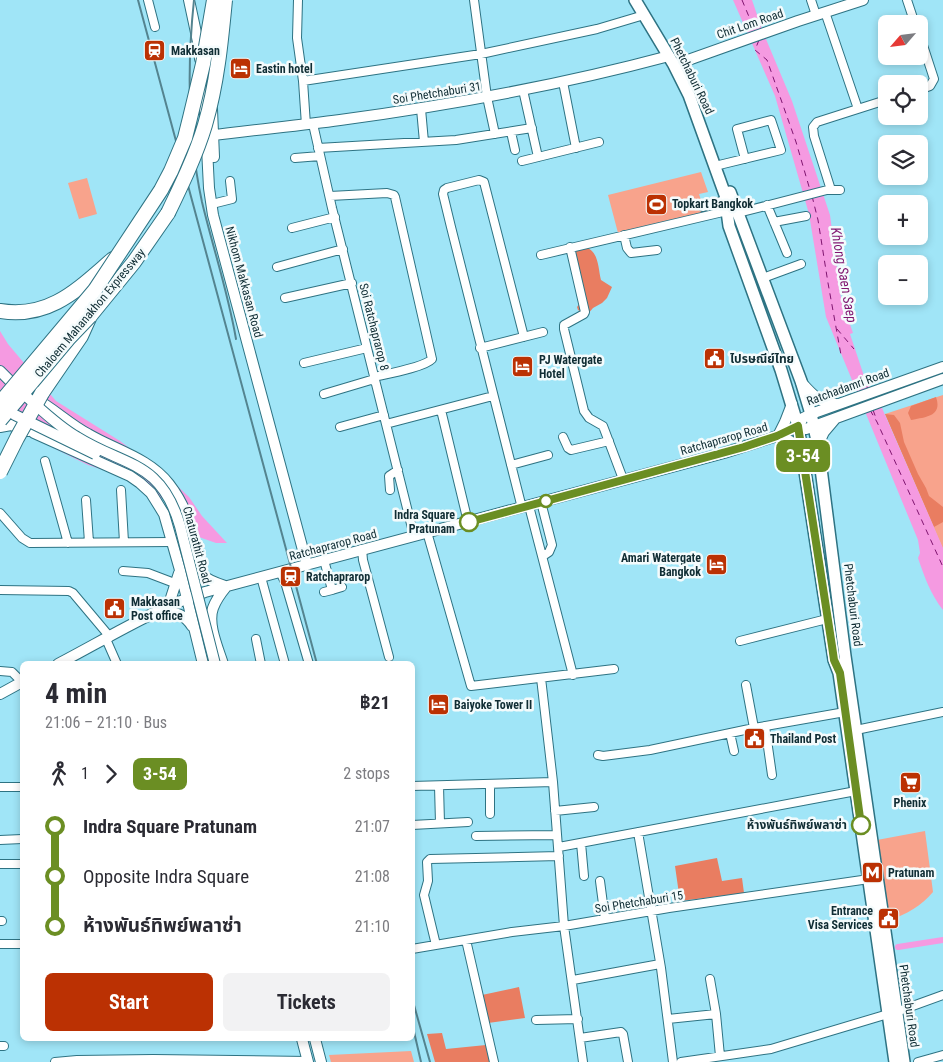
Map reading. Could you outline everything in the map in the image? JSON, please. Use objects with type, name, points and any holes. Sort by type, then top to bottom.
[{"type":"highway","name":"Chaloem Mahanakhon Expressway","points":[[0,403],[94,290],[171,172],[185,138],[203,64],[214,0]]},
{"type":"highway","name":"Chaloem Mahanakhon Expressway","points":[[0,420],[134,262],[168,213],[187,174],[206,124],[219,61],[225,0]]},
{"type":"highway","points":[[0,311],[32,312],[52,306],[76,291],[118,255]]},
{"type":"highway","points":[[0,472],[30,413],[53,375],[81,336],[90,316]]},
{"type":"main road","name":"Nikhom Makkasan Road","points":[[192,0],[206,81],[216,203],[309,564]]},
{"type":"main road","name":"Phetchaburi Road","points":[[635,0],[671,61],[696,112],[728,203],[763,278],[801,381],[815,430],[858,729],[892,1013],[895,1062]]},
{"type":"main road","name":"Chit Lom Road","points":[[671,61],[712,50],[863,0]]},
{"type":"main road","name":"Soi Phetchaburi 31","points":[[210,135],[421,109],[671,61]]},
{"type":"main road","name":"Nikhom Makkasan Road","points":[[210,135],[209,188],[213,215],[309,564]]},
{"type":"main road","name":"Phetchaburi Road","points":[[716,167],[722,173],[732,212],[728,226],[782,374],[798,426],[834,660],[840,673],[869,879],[892,1013],[904,1062]]},
{"type":"main road","name":"Ratchadamri Road","points":[[815,430],[837,404],[943,366]]},
{"type":"main road","points":[[782,374],[796,369]]},
{"type":"main road","name":"Chaturathit Road","points":[[0,371],[63,428],[78,438],[141,468],[152,477],[169,498],[180,526],[214,661]]},
{"type":"main road","name":"Ratchadamri Road","points":[[815,430],[857,409],[943,379]]},
{"type":"main road","points":[[801,381],[820,401],[827,404],[837,404]]},
{"type":"main road","name":"Chaturathit Road","points":[[20,391],[44,404],[86,433],[151,466],[169,484],[179,499],[190,529],[190,553],[196,571],[213,582],[226,586]]},
{"type":"main road","name":"Chaturathit Road","points":[[0,399],[34,433],[130,476],[151,493],[164,514],[202,661]]},
{"type":"main road","points":[[792,404],[777,436],[790,440],[802,450]]},
{"type":"main road","name":"Chaturathit Road","points":[[15,415],[128,469],[149,482],[158,492],[169,511],[207,661]]},
{"type":"main road","points":[[807,483],[803,440],[806,435],[829,424],[840,416]]},
{"type":"main road","name":"Ratchadamri Road","points":[[798,426],[803,418],[815,430]]},
{"type":"main road","points":[[0,426],[12,424],[34,433]]},
{"type":"main road","name":"Ratchaprarop Road","points":[[64,661],[187,598],[362,549],[526,507],[730,451],[777,436],[798,426]]},
{"type":"main road","points":[[168,528],[179,532],[183,530],[186,516]]},
{"type":"main road","points":[[180,570],[177,584],[165,609],[183,616],[195,631]]},
{"type":"main road","points":[[220,661],[212,624],[212,609],[226,586]]},
{"type":"main road","points":[[0,694],[20,683]]},
{"type":"main road","points":[[303,1041],[308,1062]]},
{"type":"main road","points":[[316,1041],[321,1062]]},
{"type":"street","points":[[148,0],[155,27]]},
{"type":"street","name":"Soi Ratchaprarop 8","points":[[298,0],[297,38],[309,124],[319,152],[414,536]]},
{"type":"street","points":[[474,0],[494,134]]},
{"type":"street","points":[[811,0],[821,14],[857,106]]},
{"type":"street","points":[[907,0],[912,15]]},
{"type":"street","points":[[303,81],[481,54],[597,29],[644,14]]},
{"type":"street","points":[[928,60],[934,78],[928,87]]},
{"type":"street","points":[[563,82],[576,148]]},
{"type":"street","points":[[524,90],[538,158]]},
{"type":"street","points":[[541,255],[570,247],[833,190],[814,136],[813,127],[817,122],[878,103]]},
{"type":"street","points":[[421,109],[424,142]]},
{"type":"street","points":[[716,167],[781,150],[771,120],[737,128],[745,159]]},
{"type":"street","points":[[296,158],[319,152],[470,138],[532,128]]},
{"type":"street","points":[[511,132],[514,150]]},
{"type":"street","points":[[522,161],[599,142]]},
{"type":"street","points":[[524,337],[484,182],[478,180],[447,188],[443,192],[480,348],[511,465],[543,556],[573,675]]},
{"type":"street","points":[[216,203],[232,199],[230,181]]},
{"type":"street","points":[[324,394],[430,362],[432,359],[394,195],[387,193],[330,196]]},
{"type":"street","points":[[703,206],[727,199]]},
{"type":"street","points":[[767,205],[787,253]]},
{"type":"street","points":[[774,222],[806,216]]},
{"type":"street","points":[[292,228],[335,217]]},
{"type":"street","points":[[624,235],[627,248],[632,253],[657,250]]},
{"type":"street","points":[[570,247],[585,312],[563,327],[584,411],[589,418],[601,424],[623,480]]},
{"type":"street","points":[[277,267],[343,249]]},
{"type":"street","points":[[763,278],[801,264]]},
{"type":"street","points":[[285,298],[352,284]]},
{"type":"street","points":[[480,348],[543,332]]},
{"type":"street","points":[[304,364],[367,348]]},
{"type":"street","points":[[386,424],[493,396]]},
{"type":"street","points":[[441,410],[468,522]]},
{"type":"street","points":[[340,426],[384,415]]},
{"type":"street","points":[[563,437],[568,448],[571,450],[609,441]]},
{"type":"street","points":[[511,465],[548,455]]},
{"type":"street","points":[[45,461],[68,543]]},
{"type":"street","points":[[390,490],[389,476],[398,470]]},
{"type":"street","points":[[121,490],[124,542]]},
{"type":"street","points":[[86,500],[89,542]]},
{"type":"street","points":[[541,502],[552,545],[549,552],[543,556]]},
{"type":"street","points":[[0,513],[25,541],[38,544],[172,542]]},
{"type":"street","points":[[427,532],[471,686],[614,669]]},
{"type":"street","points":[[362,549],[362,560],[389,657]]},
{"type":"street","points":[[324,560],[328,591],[342,587]]},
{"type":"street","points":[[122,571],[148,572],[177,584]]},
{"type":"street","points":[[280,572],[285,582],[309,661]]},
{"type":"street","points":[[261,577],[284,661]]},
{"type":"street","points":[[0,590],[69,591],[108,638],[117,661]]},
{"type":"street","points":[[740,641],[828,619]]},
{"type":"street","points":[[256,640],[260,661]]},
{"type":"street","points":[[0,671],[12,672],[20,680]]},
{"type":"street","points":[[541,678],[558,835],[564,926],[584,1062]]},
{"type":"street","points":[[746,685],[754,728]]},
{"type":"street","points":[[598,755],[644,751],[754,728],[844,712]]},
{"type":"street","points":[[858,729],[943,712]]},
{"type":"street","points":[[765,726],[772,775]]},
{"type":"street","points":[[730,733],[734,751]]},
{"type":"street","points":[[415,786],[553,782]]},
{"type":"street","points":[[490,784],[490,814]]},
{"type":"street","points":[[439,786],[440,823]]},
{"type":"street","points":[[0,787],[20,787]]},
{"type":"street","points":[[559,847],[856,791]]},
{"type":"street","points":[[555,811],[594,807]]},
{"type":"street","points":[[415,825],[468,822]]},
{"type":"street","points":[[638,832],[660,964],[673,1062]]},
{"type":"street","points":[[476,836],[558,835]]},
{"type":"street","points":[[0,840],[20,839]]},
{"type":"street","points":[[581,843],[584,876]]},
{"type":"street","points":[[436,945],[424,895],[428,881],[427,862],[430,859],[559,856]]},
{"type":"street","points":[[0,864],[20,864]]},
{"type":"street","name":"Soi Phetchaburi 15","points":[[415,948],[869,879]]},
{"type":"street","points":[[600,881],[605,919]]},
{"type":"street","points":[[466,940],[494,1062]]},
{"type":"street","points":[[0,944],[20,944]]},
{"type":"street","points":[[573,980],[660,964]]},
{"type":"street","points":[[710,979],[720,1056]]},
{"type":"street","points":[[681,1062],[771,1049],[892,1013],[943,995]]},
{"type":"street","points":[[668,1019],[716,1014]]},
{"type":"street","points":[[536,1020],[578,1019]]},
{"type":"street","points":[[580,1038],[621,1032],[628,1062]]},
{"type":"street","points":[[918,1062],[943,1055]]},
{"type":"street","points":[[55,1062],[77,1060],[154,1060],[308,1062]]},
{"type":"shaded area","name":"Khlong Saen Saep","points":[[733,0],[752,0],[763,32],[792,101],[830,215],[841,298],[853,333],[850,334],[864,376],[882,408],[943,548],[943,610],[925,578],[918,558],[920,553],[918,540],[826,317],[809,214],[775,96]]},
{"type":"shaded area","name":"Topkart Bangkok","points":[[701,172],[708,192],[699,194],[705,213],[618,233],[608,195]]},
{"type":"shaded area","points":[[87,178],[97,214],[79,219],[68,183]]},
{"type":"shaded area","points":[[580,248],[590,249],[595,256],[601,280],[612,287],[607,298],[587,315],[578,310],[577,307],[580,303],[573,254]]},
{"type":"shaded area","points":[[0,331],[8,344],[56,401],[120,441],[170,479],[189,497],[202,516],[227,543],[216,543],[196,536],[198,526],[190,514],[131,479],[88,465],[5,424],[0,418]]},
{"type":"shaded area","points":[[943,395],[943,549],[885,414]]},
{"type":"shaded area","points":[[936,397],[937,409],[935,412],[926,417],[911,420],[908,413],[911,406]]},
{"type":"shaded area","points":[[885,414],[894,415],[900,423],[904,442],[929,496],[943,507],[943,522],[934,527]]},
{"type":"shaded area","points":[[925,831],[933,892],[913,909],[890,920],[877,840]]},
{"type":"shaded area","points":[[717,858],[722,881],[742,878],[744,893],[680,901],[675,866]]},
{"type":"shaded area","points":[[519,987],[525,1018],[488,1023],[482,995]]},
{"type":"shaded area","points":[[442,1033],[446,1049],[486,1045],[490,1062],[435,1062],[427,1034]]},
{"type":"shaded area","points":[[411,1051],[414,1062],[331,1062],[329,1055]]},
{"type":"waterway","points":[[898,947],[943,940]]},
{"type":"ferry route","points":[[742,0],[755,31]]},
{"type":"ferry route","points":[[759,40],[755,50],[767,60],[796,142],[810,190]]},
{"type":"ferry route","points":[[812,196],[818,220],[841,355]]},
{"type":"ferry route","points":[[837,329],[854,349]]},
{"type":"ferry route","points":[[864,376],[868,390]]},
{"type":"ferry route","points":[[852,382],[858,392]]},
{"type":"ferry route","points":[[870,410],[943,567]]},
{"type":"ferry route","points":[[873,410],[876,418]]},
{"type":"railway","points":[[138,0],[316,661]]},
{"type":"railway","points":[[194,0],[190,50],[190,101],[197,177],[236,339]]},
{"type":"railway","points":[[415,1009],[430,1062]]},
{"type":"railway","points":[[415,1036],[421,1062]]},
{"type":"bus line","name":"3-54","points":[[469,522],[759,443],[798,426],[834,660],[840,673],[861,825]]},
{"type":"place","name":"Makkasan","points":[[155,51]]},
{"type":"place","name":"Eastin hotel","points":[[240,69]]},
{"type":"place","name":"Topkart Bangkok","points":[[656,204]]},
{"type":"place","name":"ไปรษณีย์ไทย","points":[[714,359]]},
{"type":"place","name":"PJ Watergate Hotel","points":[[523,367]]},
{"type":"place","name":"Indra Square Pratunam","points":[[469,522]]},
{"type":"place","name":"Amari Watergate Bangkok","points":[[717,565]]},
{"type":"place","name":"Ratchaprarop","points":[[290,577]]},
{"type":"place","name":"Makkasan Post office","points":[[115,609]]},
{"type":"place","name":"Baiyoke Tower II","points":[[438,705]]},
{"type":"place","name":"Thailand Post","points":[[754,739]]},
{"type":"place","name":"Phenix","points":[[910,782]]},
{"type":"place","name":"ห้างพันธ์ทิพย์พลาซ่า","points":[[861,825]]},
{"type":"place","name":"Pratunam","points":[[872,873]]},
{"type":"place","name":"Entrance Visa Services","points":[[889,918]]}]
